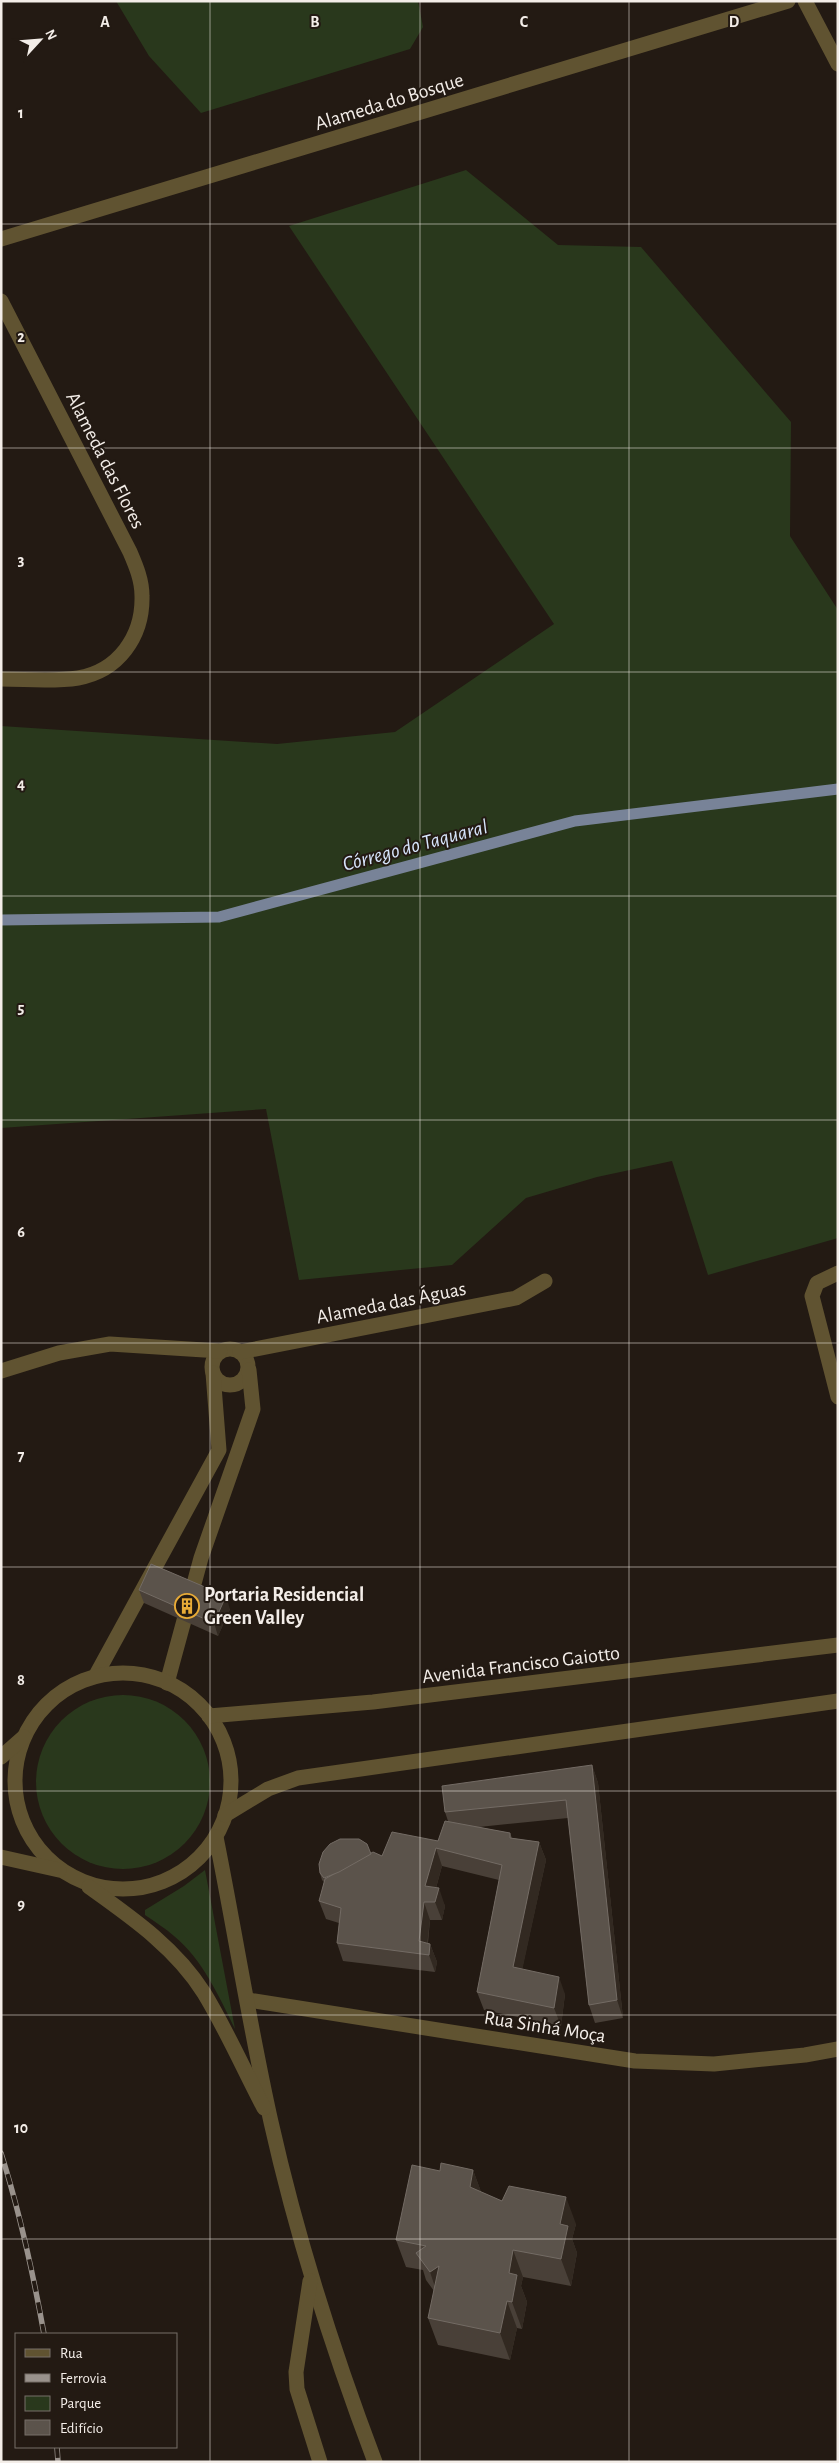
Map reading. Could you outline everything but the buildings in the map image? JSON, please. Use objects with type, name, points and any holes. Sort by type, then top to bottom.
[{"type":"street","name":"Alameda do Bosque","points":[[1,239],[788,1]]},
{"type":"street","points":[[805,1],[838,64]]},
{"type":"street","name":"Alameda das Flores","points":[[1,301],[126,543],[140,575],[142,596],[139,622],[131,644],[117,661],[100,671],[79,678],[56,680],[1,679]]},
{"type":"street","points":[[838,1273],[817,1283],[812,1296],[838,1397]]},
{"type":"street","name":"Alameda das Águas","points":[[240,1352],[516,1298],[545,1281]]},
{"type":"street","points":[[1,1371],[59,1353],[110,1344],[220,1351],[232,1348],[246,1358],[254,1409],[201,1558],[167,1683]]},
{"type":"street","points":[[96,1675],[219,1450],[213,1360],[220,1351]]},
{"type":"street","points":[[213,1373],[220,1383],[232,1385],[244,1380],[249,1370]]},
{"type":"street","name":"Avenida Francisco Gaiotto","points":[[209,1716],[373,1702],[838,1645]]},
{"type":"street","points":[[83,1883],[112,1890],[142,1889],[171,1879],[196,1862],[216,1837],[225,1815],[230,1790],[229,1764],[222,1739],[209,1716],[193,1699],[167,1683],[152,1677],[129,1673],[96,1675],[66,1688],[41,1709],[24,1737],[15,1765],[16,1795],[23,1824],[39,1850],[61,1870],[83,1883],[136,1921],[176,1958],[198,1985],[271,2123]]},
{"type":"street","points":[[225,1815],[268,1789],[298,1778],[838,1701]]},
{"type":"street","points":[[1,1757],[24,1737]]},
{"type":"street","points":[[216,1837],[271,2123],[310,2274],[336,2358],[375,2462]]},
{"type":"street","points":[[1,1857],[61,1870]]},
{"type":"street","name":"Rua Sinhá Moça","points":[[248,2000],[636,2061],[714,2064],[838,2050]]},
{"type":"street","points":[[310,2274],[296,2372],[297,2389],[320,2462]]},
{"type":"green space","points":[[116,1],[418,1],[423,27],[410,49],[201,113],[149,56]]},
{"type":"green space","points":[[466,170],[558,245],[641,247],[791,422],[790,536],[838,610],[838,1238],[708,1275],[672,1161],[597,1177],[526,1198],[452,1265],[299,1280],[266,1109],[1,1128],[1,726],[277,744],[395,732],[554,624],[289,226]]},
{"type":"green space","points":[[123,1695],[140,1697],[156,1702],[178,1715],[190,1727],[206,1757],[210,1782],[208,1799],[203,1815],[190,1837],[178,1849],[148,1865],[123,1869],[106,1867],[90,1862],[68,1849],[56,1837],[40,1807],[36,1782],[38,1765],[43,1749],[56,1727],[68,1715],[98,1699]]},
{"type":"green space","points":[[205,1870],[235,2029],[209,1979],[193,1956],[171,1933],[145,1915],[145,1910],[184,1886]]},
{"type":"waterway","name":"Córrego do Taquaral","points":[[1,920],[219,917],[575,821],[838,789]]},
{"type":"railway","points":[[1,2153],[26,2243],[44,2333]]},
{"type":"railway","points":[[57,2448],[58,2462]]},
{"type":"place","name":"Portaria Residencial Green Valley","points":[[187,1606]]}]
